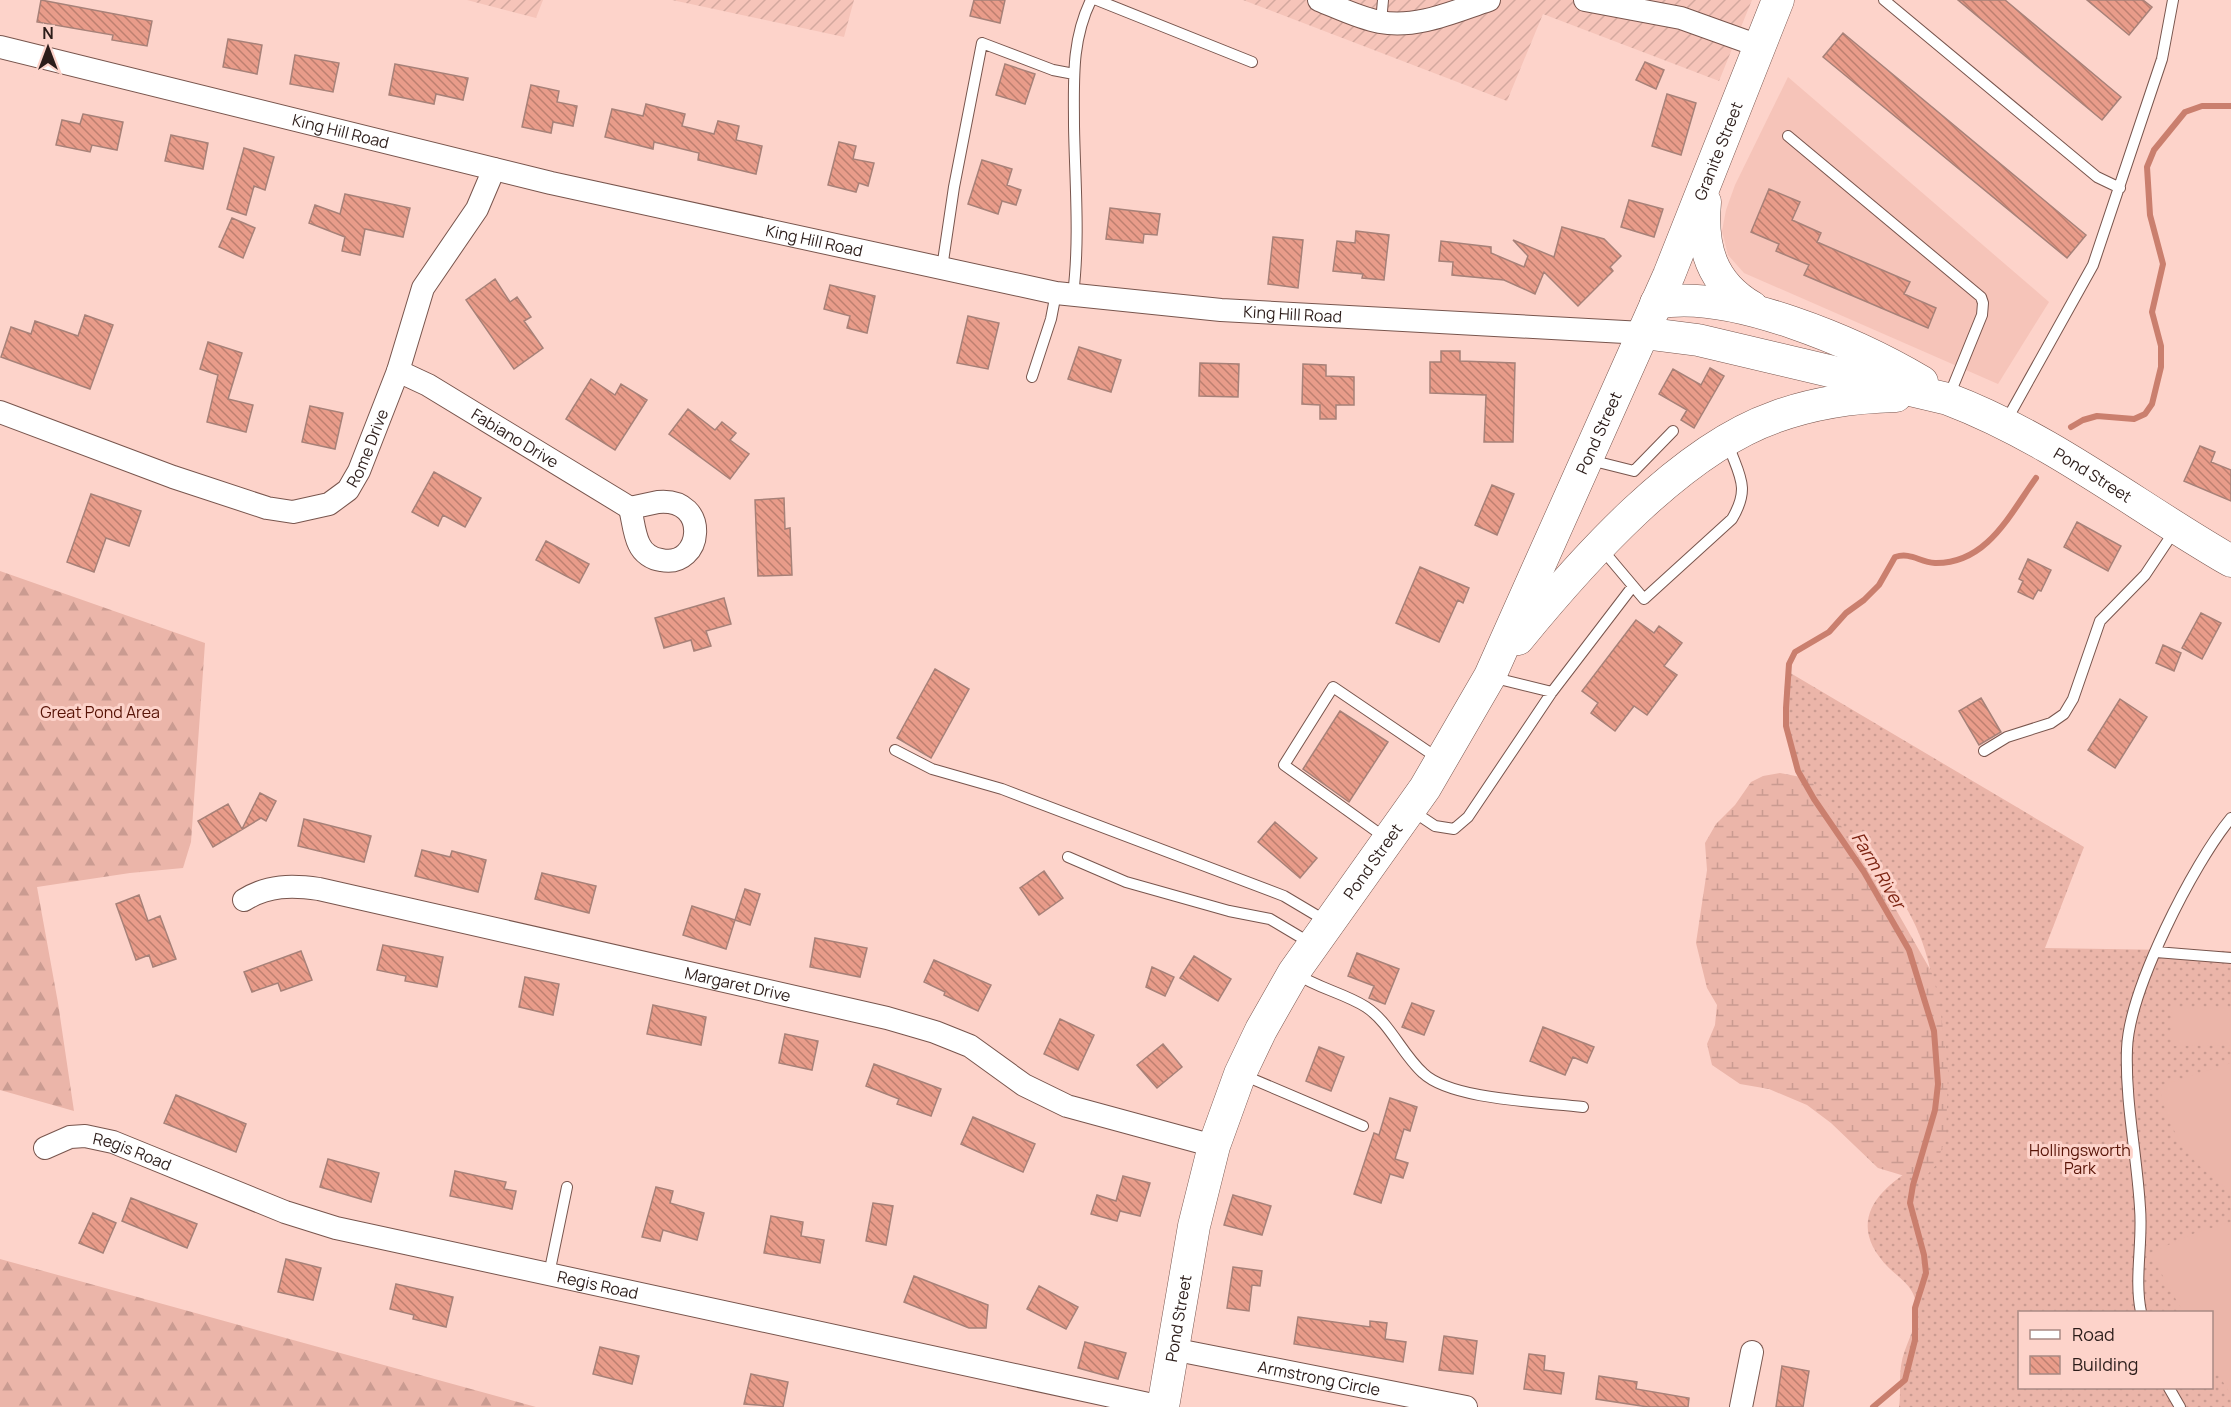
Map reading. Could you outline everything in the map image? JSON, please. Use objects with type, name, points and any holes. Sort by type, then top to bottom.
[{"type":"main road","name":"Granite Street","points":[[1656,303],[1778,0]]},
{"type":"main road","points":[[1712,167],[1703,219],[1705,247],[1710,265],[1730,291],[1769,315]]},
{"type":"main road","name":"Pond Street","points":[[1162,1407],[1194,1226],[1214,1146],[1240,1074],[1261,1030],[1294,972],[1410,810],[1490,676],[1656,303],[1679,299],[1704,301],[1769,315],[1871,355],[1948,399],[2005,423],[2067,458],[2176,529],[2231,561]]},
{"type":"main road","name":"Pond Street","points":[[1642,333],[1698,340],[1948,399]]},
{"type":"main road","points":[[1490,676],[1544,608],[1601,547],[1662,489],[1726,441],[1774,417],[1822,404],[1878,397],[1948,399]]},
{"type":"street","points":[[1319,0],[1382,11],[1421,21],[1476,2]]},
{"type":"street","points":[[1585,0],[1681,18],[1760,46]]},
{"type":"street","name":"King Hill Road","points":[[0,47],[494,169],[1065,294],[1221,310],[1642,333]]},
{"type":"street","name":"Rome Drive","points":[[0,412],[197,486],[267,508],[293,512],[329,504],[348,490],[358,471],[398,371],[423,288],[477,209],[494,169]]},
{"type":"street","name":"Fabiano Drive","points":[[398,371],[428,385],[630,508]]},
{"type":"street","name":"Margaret Drive","points":[[244,900],[255,893],[280,886],[319,889],[887,1018],[935,1032],[970,1046],[1024,1085],[1067,1106],[1214,1146]]},
{"type":"street","name":"Regis Road","points":[[45,1148],[70,1137],[100,1138],[128,1146],[319,1224],[1162,1407]]},
{"type":"street","name":"Armstrong Circle","points":[[1172,1349],[1466,1407]]},
{"type":"street","points":[[1741,1407],[1752,1352]]},
{"type":"lane","points":[[1032,377],[1051,319],[1065,294],[1076,258],[1074,74],[1076,39],[1090,0]]},
{"type":"lane","points":[[1097,0],[1119,11],[1252,62]]},
{"type":"lane","points":[[1884,0],[2097,177],[2120,188]]},
{"type":"lane","points":[[2005,423],[2035,365],[2086,280],[2120,188],[2162,59],[2173,0]]},
{"type":"lane","points":[[942,268],[954,187],[982,43],[1053,70],[1074,74]]},
{"type":"lane","points":[[1788,136],[1981,297],[1982,315],[1948,399]]},
{"type":"lane","points":[[1586,459],[1634,471],[1673,430]]},
{"type":"lane","points":[[1601,547],[1644,599],[1732,519],[1741,504],[1743,490],[1741,474],[1726,441]]},
{"type":"lane","points":[[1984,750],[2007,737],[2051,723],[2064,714],[2073,699],[2100,621],[2145,575],[2176,529]]},
{"type":"lane","points":[[1410,810],[1435,826],[1454,830],[1468,817],[1552,693],[1633,586]]},
{"type":"lane","points":[[1490,676],[1552,693]]},
{"type":"lane","points":[[1388,840],[1284,765],[1333,687],[1441,761]]},
{"type":"lane","points":[[895,750],[932,769],[1002,789],[1284,896],[1306,906],[1321,934]]},
{"type":"lane","points":[[2141,1311],[2138,1282],[2141,1213],[2127,1050],[2135,1005],[2156,952],[2194,874],[2231,819]]},
{"type":"lane","points":[[1068,857],[1126,882],[1321,934]]},
{"type":"lane","points":[[2156,952],[2231,958]]},
{"type":"lane","points":[[1294,972],[1313,985],[1359,1004],[1372,1012],[1417,1067],[1440,1086],[1583,1107]]},
{"type":"lane","points":[[1240,1074],[1363,1126]]},
{"type":"lane","points":[[549,1274],[567,1187]]},
{"type":"lane","points":[[2170,1389],[2180,1407]]},
{"type":"shaded area","points":[[467,0],[543,0],[536,18]]},
{"type":"shaded area","points":[[672,0],[854,0],[844,37]]},
{"type":"shaded area","points":[[1243,0],[1752,0],[1719,81],[1543,14],[1507,101]]},
{"type":"shaded area","points":[[1788,77],[2049,302],[1998,384],[1744,273],[1728,255],[1722,231],[1726,210],[1735,185]]},
{"type":"green space","name":"Great Pond Area","points":[[0,571],[205,643],[191,842],[183,868],[130,873],[37,887],[58,1003],[74,1111],[0,1090]]},
{"type":"green space","name":"Hollingsworth Park","points":[[1787,671],[2084,847],[2045,948],[2231,951],[2231,1407],[1899,1407],[1901,1366],[1915,1320],[1915,1298],[1902,1279],[1876,1252],[1869,1237],[1868,1222],[1871,1209],[1879,1197],[1890,1185],[1919,1165],[1932,978],[1923,943],[1899,896],[1878,868],[1827,822],[1806,790],[1792,751],[1785,709]]},
{"type":"green space","points":[[1780,773],[1811,779],[1883,887],[1931,971],[1939,998],[1948,1071],[1946,1137],[1936,1165],[1928,1174],[1908,1177],[1878,1168],[1831,1123],[1807,1105],[1769,1089],[1740,1084],[1712,1065],[1707,1044],[1715,1025],[1717,1005],[1707,988],[1696,943],[1707,870],[1705,843],[1716,824],[1735,805],[1751,782],[1763,776]]},
{"type":"green space","points":[[2171,1009],[2231,1009],[2231,1045],[2172,1046]]},
{"type":"green space","points":[[2231,1063],[2231,1191],[2204,1170],[2183,1146],[2169,1119],[2159,1086]]},
{"type":"green space","points":[[2231,1222],[2231,1395],[2213,1366],[2213,1311],[2182,1311],[2150,1253],[2195,1233]]},
{"type":"green space","points":[[0,1259],[536,1407],[0,1407]]},
{"type":"building","points":[[41,0],[152,21],[147,46],[112,40],[113,35],[37,22]]},
{"type":"building","points":[[974,0],[1005,0],[1000,23],[970,16]]},
{"type":"building","points":[[1958,0],[2005,0],[2121,97],[2102,120]]},
{"type":"building","points":[[2087,0],[2143,0],[2152,7],[2129,35]]},
{"type":"building","points":[[1843,33],[2086,235],[2067,258],[1823,57]]},
{"type":"building","points":[[228,39],[262,45],[257,74],[223,67]]},
{"type":"building","points":[[295,55],[339,63],[333,92],[290,84]]},
{"type":"building","points":[[1645,62],[1664,70],[1656,89],[1636,80]]},
{"type":"building","points":[[395,64],[468,78],[463,100],[436,94],[434,104],[389,95]]},
{"type":"building","points":[[1005,64],[1035,74],[1025,104],[996,95]]},
{"type":"building","points":[[531,85],[559,91],[557,102],[577,106],[573,126],[553,122],[551,133],[522,127]]},
{"type":"building","points":[[1667,94],[1696,103],[1681,155],[1652,146]]},
{"type":"building","points":[[646,104],[685,114],[682,126],[714,134],[718,121],[739,126],[736,140],[762,146],[756,174],[698,160],[699,153],[654,142],[653,149],[605,137],[612,109],[643,116]]},
{"type":"building","points":[[83,114],[123,122],[117,150],[92,145],[90,152],[56,145],[62,120],[80,124]]},
{"type":"building","points":[[171,135],[208,143],[203,169],[165,161]]},
{"type":"building","points":[[839,142],[856,146],[853,159],[874,163],[868,186],[859,183],[856,192],[828,185]]},
{"type":"building","points":[[244,148],[274,157],[265,190],[254,186],[246,215],[227,209]]},
{"type":"building","points":[[982,160],[1012,169],[1007,185],[1021,190],[1016,205],[1002,201],[998,214],[968,204]]},
{"type":"building","points":[[1769,189],[1800,202],[1792,220],[1821,233],[1817,242],[1910,282],[1904,294],[1936,308],[1928,328],[1804,275],[1809,265],[1776,251],[1779,244],[1751,232]]},
{"type":"building","points":[[345,194],[410,208],[403,237],[365,229],[360,255],[342,251],[345,237],[309,223],[315,205],[340,214]]},
{"type":"building","points":[[1629,200],[1663,209],[1654,237],[1621,227]]},
{"type":"building","points":[[1110,208],[1160,214],[1157,235],[1144,234],[1143,243],[1106,239]]},
{"type":"building","points":[[232,218],[255,228],[243,258],[219,247]]},
{"type":"building","points":[[1562,227],[1604,239],[1621,256],[1610,267],[1613,271],[1578,306],[1544,272],[1535,294],[1504,280],[1452,275],[1453,262],[1439,261],[1441,241],[1491,247],[1491,253],[1524,267],[1528,256],[1513,240],[1554,257]]},
{"type":"building","points":[[1356,231],[1389,235],[1384,280],[1362,278],[1363,274],[1333,271],[1337,241],[1355,243]]},
{"type":"building","points":[[1273,237],[1303,240],[1298,288],[1268,284]]},
{"type":"building","points":[[495,279],[510,302],[517,297],[531,317],[524,321],[543,348],[514,369],[466,300]]},
{"type":"building","points":[[830,285],[875,296],[867,333],[847,328],[850,316],[824,309]]},
{"type":"building","points":[[85,315],[113,325],[90,389],[1,357],[11,327],[31,334],[35,321],[78,336]]},
{"type":"building","points":[[968,316],[999,323],[988,369],[957,363]]},
{"type":"building","points":[[208,342],[242,353],[228,399],[253,405],[246,432],[207,422],[218,375],[200,369]]},
{"type":"building","points":[[1079,347],[1121,360],[1111,392],[1068,379]]},
{"type":"building","points":[[1441,351],[1460,351],[1460,361],[1515,363],[1513,442],[1484,442],[1486,395],[1430,393],[1430,362],[1441,362]]},
{"type":"building","points":[[1200,363],[1239,364],[1238,397],[1199,396]]},
{"type":"building","points":[[1303,364],[1326,365],[1326,376],[1354,377],[1354,405],[1336,405],[1336,419],[1320,419],[1320,405],[1302,404]]},
{"type":"building","points":[[1710,368],[1724,376],[1694,428],[1681,420],[1687,410],[1659,394],[1673,369],[1701,385]]},
{"type":"building","points":[[591,379],[615,395],[621,384],[647,400],[615,450],[566,419]]},
{"type":"building","points":[[310,406],[343,413],[335,449],[302,442]]},
{"type":"building","points":[[688,409],[715,430],[722,422],[736,433],[730,440],[749,454],[730,479],[669,434]]},
{"type":"building","points":[[2200,446],[2215,452],[2211,462],[2231,470],[2231,501],[2184,481]]},
{"type":"building","points":[[434,472],[481,498],[465,527],[443,515],[438,526],[412,512]]},
{"type":"building","points":[[1492,485],[1514,494],[1497,535],[1475,525]]},
{"type":"building","points":[[91,494],[141,511],[129,546],[106,538],[94,572],[67,562]]},
{"type":"building","points":[[784,498],[785,529],[790,528],[792,575],[758,576],[755,500]]},
{"type":"building","points":[[2077,522],[2121,546],[2108,571],[2064,547]]},
{"type":"building","points":[[546,541],[589,564],[579,583],[536,560]]},
{"type":"building","points":[[2028,559],[2051,570],[2041,591],[2038,590],[2033,599],[2018,592],[2023,581],[2019,579]]},
{"type":"building","points":[[1420,567],[1469,588],[1463,603],[1458,600],[1439,642],[1396,623]]},
{"type":"building","points":[[724,598],[731,624],[706,631],[711,646],[694,651],[691,640],[664,648],[655,618]]},
{"type":"building","points":[[2201,613],[2221,623],[2202,659],[2182,648]]},
{"type":"building","points":[[1636,620],[1654,633],[1659,626],[1682,643],[1664,666],[1677,675],[1647,715],[1634,706],[1615,731],[1591,713],[1598,703],[1582,691]]},
{"type":"building","points":[[2163,645],[2181,653],[2174,671],[2156,663]]},
{"type":"building","points":[[935,669],[969,689],[931,758],[897,738]]},
{"type":"building","points":[[1981,698],[2001,732],[1979,745],[1959,711]]},
{"type":"building","points":[[2120,699],[2147,717],[2115,768],[2088,750]]},
{"type":"building","points":[[1340,711],[1388,742],[1349,802],[1303,769]]},
{"type":"building","points":[[260,793],[276,801],[266,821],[261,818],[213,847],[198,821],[228,804],[242,829]]},
{"type":"building","points":[[304,819],[371,836],[364,862],[298,846]]},
{"type":"building","points":[[1275,822],[1317,858],[1300,878],[1258,842]]},
{"type":"building","points":[[422,850],[450,857],[452,851],[486,860],[478,892],[415,876]]},
{"type":"building","points":[[1044,871],[1063,898],[1039,915],[1020,888]]},
{"type":"building","points":[[542,873],[596,886],[589,913],[535,899]]},
{"type":"building","points":[[745,889],[760,894],[750,925],[735,920]]},
{"type":"building","points":[[139,895],[148,921],[160,916],[176,959],[153,967],[149,955],[136,960],[116,904]]},
{"type":"building","points":[[692,906],[735,920],[726,949],[683,935]]},
{"type":"building","points":[[815,938],[867,948],[860,977],[810,967]]},
{"type":"building","points":[[383,945],[443,957],[437,987],[405,981],[406,976],[377,970]]},
{"type":"building","points":[[301,951],[312,980],[281,991],[278,983],[252,992],[244,972]]},
{"type":"building","points":[[1357,953],[1399,969],[1385,1004],[1369,998],[1374,986],[1348,976]]},
{"type":"building","points":[[1194,956],[1231,979],[1218,1001],[1180,978]]},
{"type":"building","points":[[934,960],[991,985],[978,1011],[944,995],[945,992],[924,982]]},
{"type":"building","points":[[1152,967],[1174,977],[1165,996],[1146,987]]},
{"type":"building","points":[[525,977],[559,984],[553,1015],[519,1007]]},
{"type":"building","points":[[1412,1003],[1434,1011],[1424,1035],[1402,1027]]},
{"type":"building","points":[[653,1005],[706,1017],[701,1045],[647,1034]]},
{"type":"building","points":[[1060,1019],[1094,1035],[1078,1070],[1044,1054]]},
{"type":"building","points":[[1543,1027],[1594,1047],[1587,1063],[1573,1057],[1565,1075],[1530,1061]]},
{"type":"building","points":[[785,1034],[818,1041],[812,1070],[779,1063]]},
{"type":"building","points":[[1163,1044],[1182,1067],[1157,1088],[1137,1065]]},
{"type":"building","points":[[1319,1047],[1344,1057],[1331,1091],[1306,1081]]},
{"type":"building","points":[[874,1064],[941,1089],[931,1116],[897,1104],[899,1099],[866,1086]]},
{"type":"building","points":[[176,1095],[246,1124],[236,1152],[164,1123]]},
{"type":"building","points":[[1390,1098],[1417,1107],[1410,1131],[1404,1129],[1395,1159],[1408,1163],[1403,1178],[1390,1174],[1381,1203],[1354,1194],[1374,1133],[1379,1135]]},
{"type":"building","points":[[973,1117],[1035,1144],[1023,1172],[961,1144]]},
{"type":"building","points":[[328,1159],[379,1173],[371,1202],[320,1187]]},
{"type":"building","points":[[455,1171],[506,1182],[504,1189],[516,1191],[512,1209],[450,1196]]},
{"type":"building","points":[[1123,1176],[1150,1183],[1140,1216],[1120,1211],[1117,1221],[1091,1214],[1097,1195],[1116,1201]]},
{"type":"building","points":[[656,1187],[673,1191],[670,1203],[704,1213],[697,1240],[663,1230],[660,1241],[642,1237]]},
{"type":"building","points":[[1233,1195],[1271,1206],[1262,1235],[1224,1225]]},
{"type":"building","points":[[131,1198],[197,1224],[187,1248],[122,1221]]},
{"type":"building","points":[[873,1203],[893,1206],[886,1245],[866,1241]]},
{"type":"building","points":[[93,1213],[116,1223],[103,1253],[79,1243]]},
{"type":"building","points":[[771,1216],[803,1222],[801,1236],[824,1240],[820,1263],[764,1253]]},
{"type":"building","points":[[286,1259],[321,1268],[313,1300],[278,1292]]},
{"type":"building","points":[[1233,1267],[1262,1271],[1260,1286],[1252,1285],[1249,1311],[1227,1308]]},
{"type":"building","points":[[914,1276],[988,1305],[986,1328],[969,1328],[904,1302]]},
{"type":"building","points":[[396,1284],[453,1297],[446,1327],[413,1319],[414,1315],[390,1309]]},
{"type":"building","points":[[1039,1286],[1078,1307],[1066,1329],[1027,1309]]},
{"type":"building","points":[[1298,1317],[1370,1327],[1370,1321],[1387,1323],[1385,1339],[1406,1342],[1403,1362],[1294,1344]]},
{"type":"building","points":[[1444,1336],[1477,1341],[1473,1374],[1439,1370]]},
{"type":"building","points":[[1085,1342],[1126,1353],[1118,1379],[1078,1368]]},
{"type":"building","points":[[600,1347],[639,1356],[632,1384],[593,1374]]},
{"type":"building","points":[[1529,1354],[1545,1356],[1544,1370],[1564,1373],[1561,1394],[1524,1389]]},
{"type":"building","points":[[1782,1366],[1809,1371],[1803,1407],[1776,1407]]},
{"type":"building","points":[[751,1374],[788,1382],[783,1407],[744,1404]]},
{"type":"building","points":[[1599,1376],[1637,1382],[1636,1389],[1689,1398],[1688,1407],[1648,1407],[1596,1399]]},
{"type":"waterway","name":"Farm River","points":[[2071,427],[2097,416],[2134,419],[2145,414],[2152,404],[2161,367],[2161,346],[2152,312],[2163,264],[2150,215],[2147,167],[2154,150],[2185,112],[2202,106],[2231,106]]},
{"type":"waterway","name":"Farm River","points":[[1873,1407],[1905,1380],[1915,1340],[1915,1308],[1926,1273],[1924,1255],[1910,1203],[1935,1110],[1938,1084],[1934,1031],[1909,950],[1864,872],[1814,799],[1798,771],[1786,726],[1789,664],[1795,652],[1829,632],[1846,613],[1879,585],[1895,557],[1910,556],[1935,563],[1953,561],[1983,546],[2006,521],[2036,478]]}]
